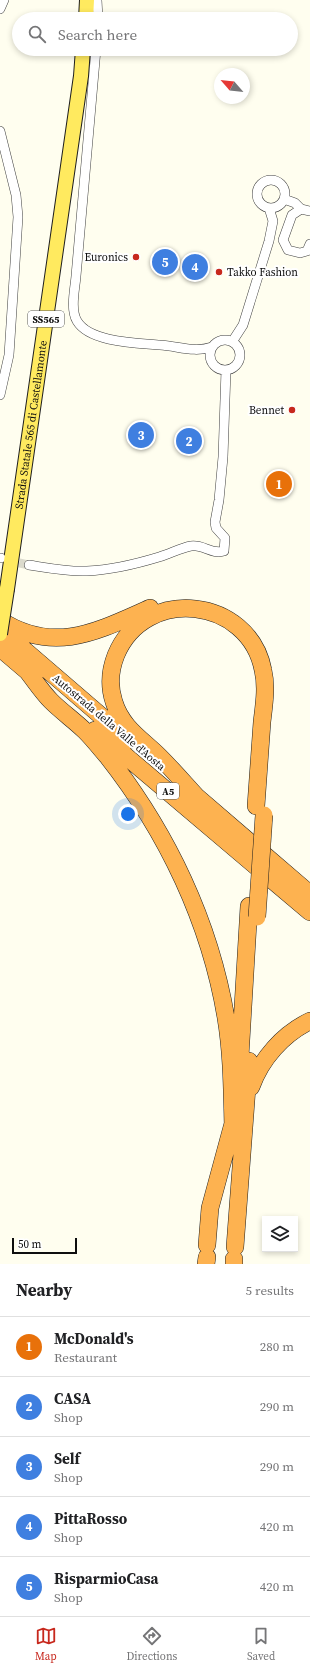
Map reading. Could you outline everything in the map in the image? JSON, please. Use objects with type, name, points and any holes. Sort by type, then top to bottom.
[{"type":"highway","points":[[0,620],[27,634],[44,637],[68,637],[92,633],[155,605],[176,600],[211,603],[238,618],[251,630],[268,657],[272,678],[242,1045],[233,1127],[210,1208],[207,1255]]},
{"type":"highway","points":[[197,797],[160,757],[128,728],[119,713],[112,692],[112,670],[119,648],[134,628],[153,615],[182,608],[202,609],[222,616],[232,622],[249,638],[260,658],[265,681],[260,811]]},
{"type":"highway","name":"Autostrada della Valle d'Aosta","points":[[0,629],[310,894]]},
{"type":"highway","name":"Autostrada della Valle d'Aosta","points":[[0,648],[310,912]]},
{"type":"highway","points":[[27,671],[53,702],[97,743],[124,778],[146,809],[162,836],[182,877],[193,902],[213,960],[226,1018],[232,1083],[233,1127]]},
{"type":"highway","points":[[234,1257],[247,1100],[253,912]]},
{"type":"highway","points":[[247,1100],[254,1078],[268,1056],[284,1039],[310,1021]]},
{"type":"main road","points":[[86,12],[87,0]]},
{"type":"main road","name":"Strada Statale 565 di Castellamonte","points":[[0,634],[81,76],[82,56]]},
{"type":"street","points":[[0,9],[4,0]]},
{"type":"street","points":[[97,0],[98,12]]},
{"type":"street","points":[[95,56],[76,276],[74,308],[77,320],[80,325],[91,332],[115,341],[160,345],[191,350],[212,347]]},
{"type":"street","points":[[0,132],[16,195],[18,218],[8,355],[0,395]]},
{"type":"street","points":[[272,181],[280,184],[285,191],[284,199],[278,206],[269,208],[261,204],[258,200],[258,191],[264,183],[272,181]]},
{"type":"street","points":[[284,199],[295,203],[306,210]]},
{"type":"street","points":[[232,342],[243,325],[269,240],[274,221],[269,208]]},
{"type":"street","points":[[306,210],[292,215],[283,240],[284,245],[288,250],[300,254],[307,252],[310,244]]},
{"type":"street","points":[[223,340],[232,342],[238,349],[239,359],[235,366],[226,370],[217,368],[211,361],[210,352],[212,347],[214,344],[223,340]]},
{"type":"street","points":[[29,564],[59,570],[86,571],[109,569],[160,557],[192,546],[200,546],[219,552],[224,551],[225,538],[216,528],[215,522],[219,500],[226,370]]},
{"type":"tunnel","points":[[6,560],[29,565]]},
{"type":"place","name":"Euronics","points":[[136,257]]},
{"type":"place","name":"RisparmioCasa","points":[[165,262]]},
{"type":"place","name":"PittaRosso","points":[[195,267]]},
{"type":"place","name":"Takko Fashion","points":[[219,272]]},
{"type":"place","name":"Bennet","points":[[292,410]]},
{"type":"place","name":"Self","points":[[141,435]]},
{"type":"place","name":"CASA","points":[[189,441]]},
{"type":"place","name":"McDonald's","points":[[279,484]]}]
